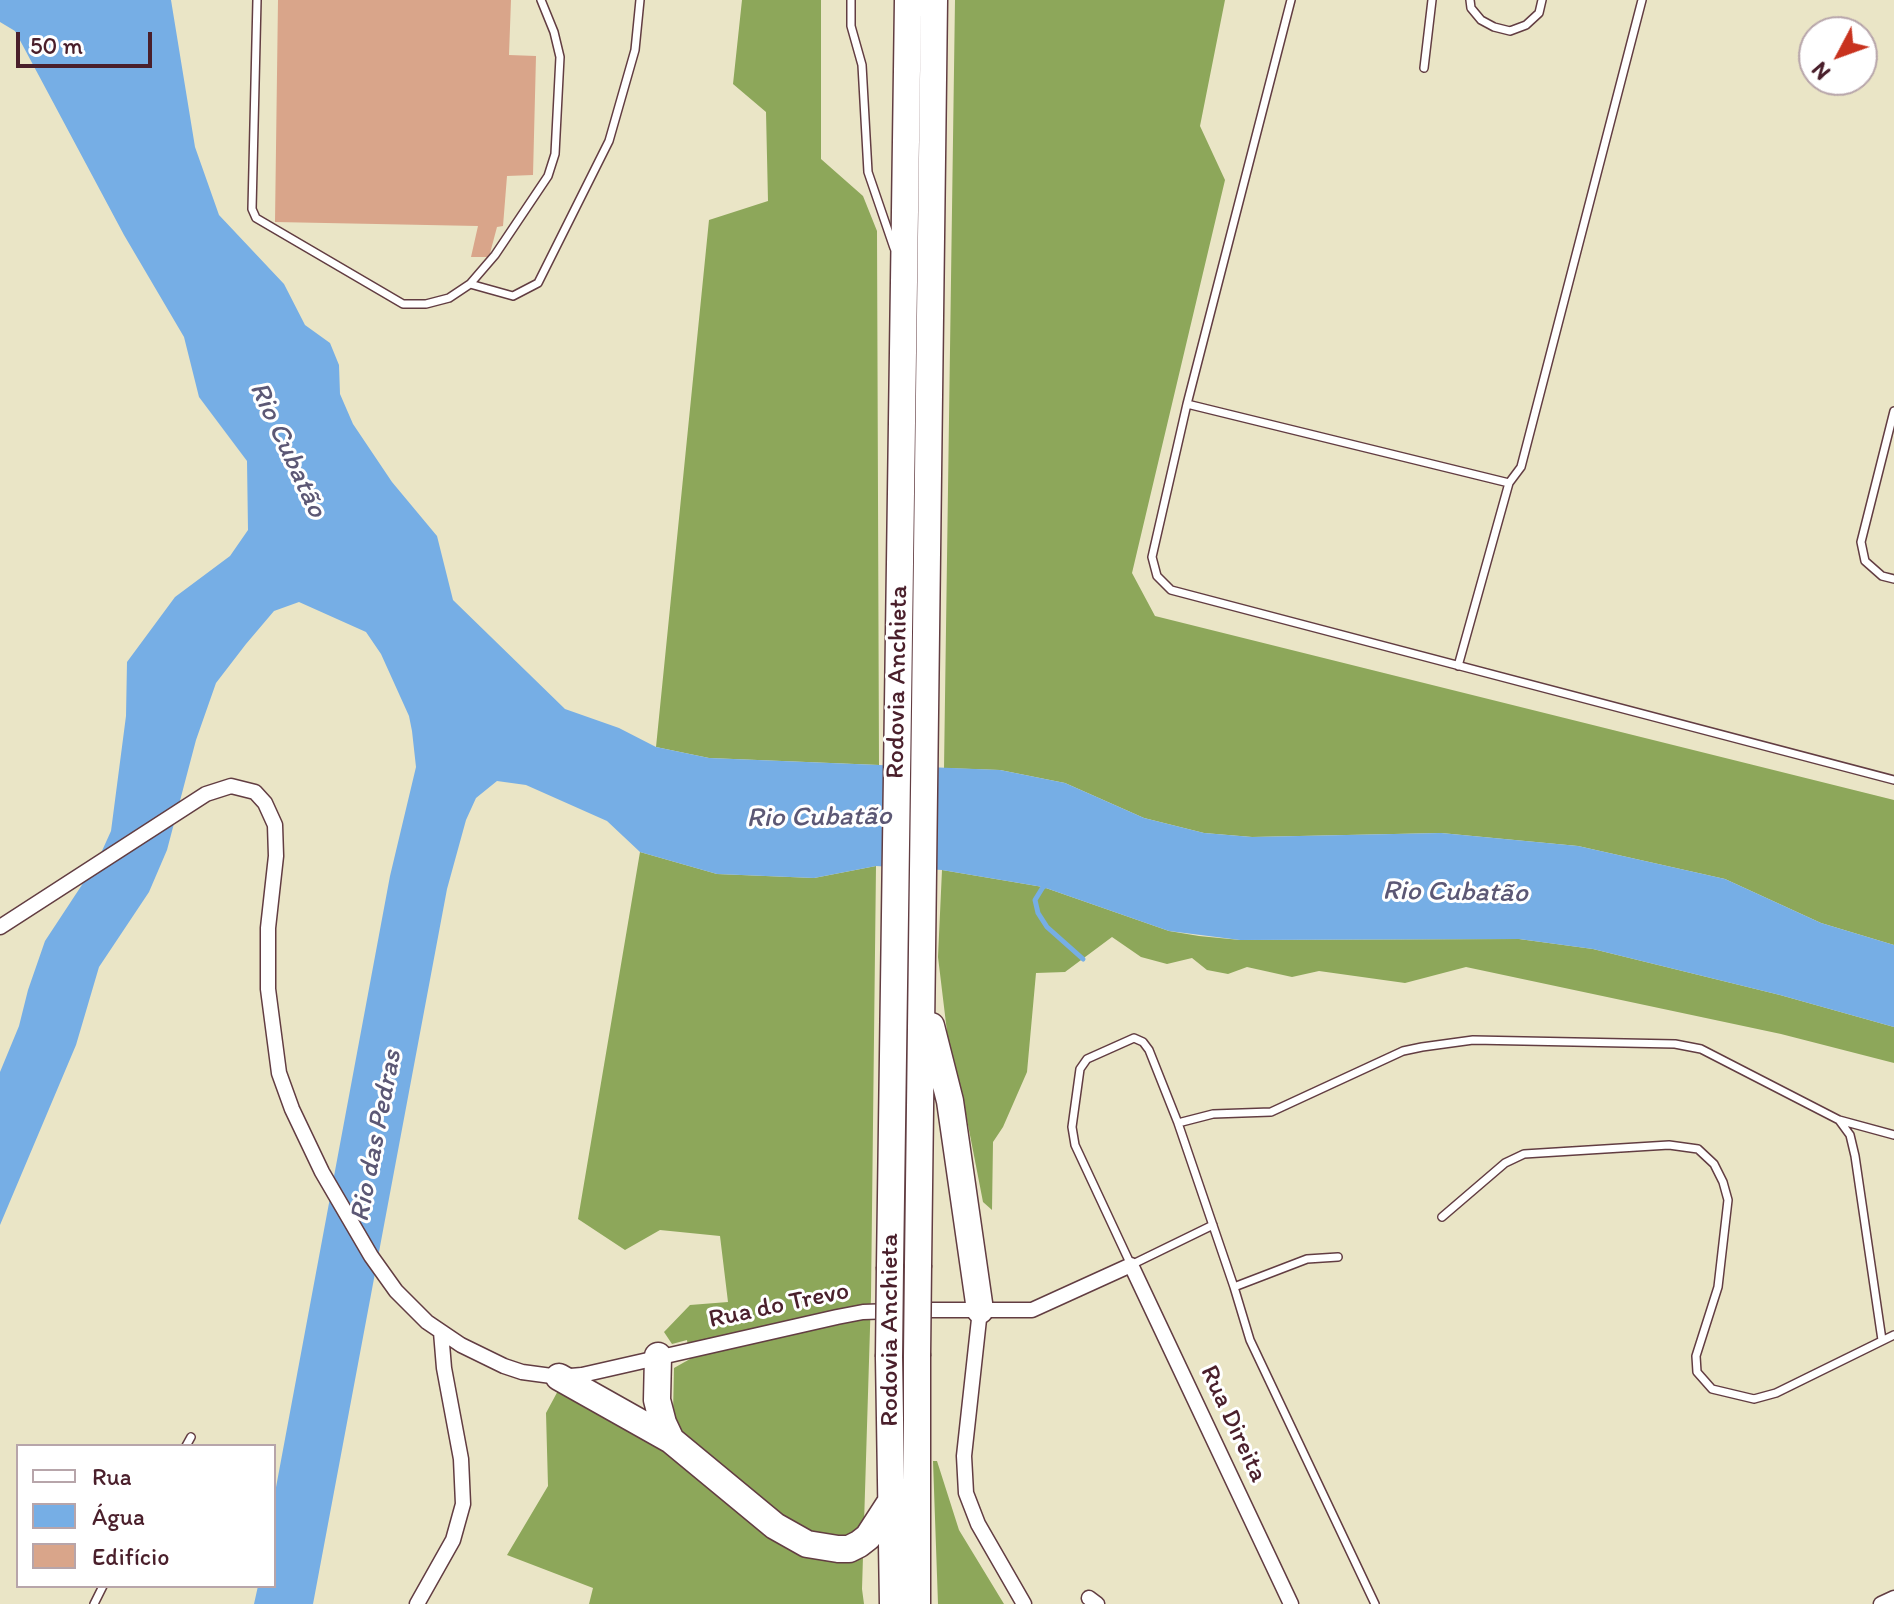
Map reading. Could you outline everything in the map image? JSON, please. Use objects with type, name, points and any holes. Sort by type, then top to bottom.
[{"type":"highway","name":"Rodovia Anchieta","points":[[917,1604],[917,1356],[934,0]]},
{"type":"highway","name":"Rodovia Anchieta","points":[[893,1604],[889,1357],[906,107],[903,8]]},
{"type":"highway","points":[[922,989],[950,1101],[980,1310]]},
{"type":"highway","points":[[658,1356],[657,1400],[671,1440]]},
{"type":"highway","points":[[559,1377],[671,1440],[775,1526],[807,1544],[849,1549],[868,1537],[890,1503]]},
{"type":"street","name":"Rua do Trevo","points":[[0,927],[219,788],[242,787],[255,792],[265,803],[275,825],[276,856],[268,928],[271,1029],[279,1073],[292,1109],[322,1172],[383,1275],[396,1291],[441,1332],[481,1356],[522,1372],[559,1377],[582,1375],[863,1312],[1032,1310],[1131,1265]]},
{"type":"street","name":"Rua Direita","points":[[1131,1265],[1291,1604]]},
{"type":"street","points":[[980,1310],[964,1456],[964,1484],[978,1524],[1024,1604]]},
{"type":"street","points":[[417,1604],[453,1540],[463,1504],[461,1459],[444,1368],[441,1332]]},
{"type":"street","points":[[1881,1604],[1894,1598]]},
{"type":"lane","points":[[257,0],[252,209],[256,218],[403,304],[426,304],[449,298],[470,284],[495,255],[548,176],[555,154],[560,57],[541,0]]},
{"type":"lane","points":[[470,284],[513,296],[538,283],[609,141],[635,50],[640,0]]},
{"type":"lane","points":[[851,0],[851,26],[862,65],[868,172],[903,275]]},
{"type":"lane","points":[[1291,0],[1187,404],[1152,557],[1157,576],[1171,590],[1894,780]]},
{"type":"lane","points":[[1424,68],[1432,0]]},
{"type":"lane","points":[[1470,0],[1471,8],[1481,20],[1510,31],[1526,25],[1539,13],[1542,0]]},
{"type":"lane","points":[[1458,666],[1509,483],[1521,467],[1642,0]]},
{"type":"lane","points":[[1187,404],[1509,483]]},
{"type":"lane","points":[[1894,411],[1861,542],[1865,561],[1882,576],[1894,579]]},
{"type":"lane","points":[[1213,1225],[1131,1265],[1075,1145],[1072,1127],[1080,1069],[1087,1059],[1134,1038],[1143,1042],[1149,1050],[1178,1123],[1213,1225],[1258,1357],[1375,1604]]},
{"type":"lane","points":[[1178,1123],[1213,1114],[1271,1112],[1403,1051],[1473,1040],[1675,1044],[1701,1049],[1839,1120],[1894,1135]]},
{"type":"lane","points":[[1839,1120],[1850,1135],[1855,1156],[1882,1340]]},
{"type":"lane","points":[[1442,1217],[1505,1163],[1524,1154],[1669,1145],[1698,1149],[1714,1164],[1728,1200],[1718,1287],[1696,1356],[1697,1372],[1712,1389],[1754,1399],[1776,1393],[1894,1335]]},
{"type":"lane","points":[[1234,1287],[1307,1259],[1338,1257]]},
{"type":"lane","points":[[187,1444],[191,1437]]},
{"type":"green space","points":[[742,0],[821,0],[821,159],[863,196],[877,231],[879,765],[709,758],[656,747],[709,220],[768,201],[766,112],[733,84]]},
{"type":"green space","points":[[955,0],[1225,0],[1200,126],[1225,180],[1132,573],[1155,616],[1894,800],[1894,945],[1821,923],[1725,879],[1578,846],[1441,833],[1252,837],[1204,833],[1144,818],[1065,783],[1000,770],[944,768]]},
{"type":"green space","points":[[640,852],[717,874],[814,878],[876,866],[864,1604],[589,1604],[593,1588],[507,1555],[548,1486],[546,1413],[560,1387],[641,1433],[673,1414],[674,1368],[690,1359],[687,1340],[672,1344],[664,1332],[690,1305],[728,1302],[720,1236],[660,1230],[625,1250],[578,1219]]},
{"type":"green space","points":[[942,870],[1043,887],[1169,931],[1199,936],[1240,940],[1519,939],[1593,949],[1894,1027],[1894,1063],[1781,1034],[1466,967],[1405,983],[1319,971],[1292,977],[1247,967],[1228,974],[1207,970],[1192,958],[1167,964],[1141,957],[1112,937],[1065,972],[1036,973],[1027,1072],[1003,1127],[993,1142],[992,1210],[983,1202],[948,1040],[938,957]]},
{"type":"green space","points":[[933,1461],[937,1461],[959,1530],[1004,1604],[938,1604]]},
{"type":"water","points":[[0,0],[171,0],[195,147],[219,215],[284,284],[305,325],[330,343],[339,365],[340,394],[353,424],[392,482],[437,536],[453,600],[565,709],[619,728],[656,747],[709,758],[1000,770],[1065,783],[1144,818],[1204,833],[1252,837],[1441,833],[1578,846],[1725,879],[1821,923],[1894,945],[1894,1027],[1593,949],[1519,939],[1240,940],[1169,931],[1043,887],[942,870],[876,866],[814,878],[717,874],[640,852],[607,821],[526,785],[497,781],[476,798],[466,820],[447,889],[313,1604],[254,1604],[258,1588],[276,1588],[276,1487],[390,876],[416,767],[412,731],[409,716],[381,654],[366,632],[299,602],[274,611],[246,644],[216,683],[196,740],[167,850],[149,892],[99,967],[76,1045],[0,1225],[0,1072],[19,1026],[45,941],[97,862],[111,831],[126,716],[127,662],[175,597],[230,556],[248,530],[247,461],[199,397],[184,337],[124,235],[15,31],[0,22]]},
{"type":"building","points":[[278,0],[511,0],[509,55],[536,56],[533,175],[507,176],[503,226],[497,227],[489,257],[471,257],[478,226],[275,222]]},
{"type":"waterway","points":[[1049,884],[1043,887],[1035,900],[1038,913],[1047,927],[1083,959]]},
{"type":"water label","name":"Rio Cubatão","points":[[287,450]]},
{"type":"water label","name":"Rio Cubatão","points":[[819,818]]},
{"type":"water label","name":"Rio Cubatão","points":[[1455,893]]},
{"type":"water label","name":"Rio das Pedras","points":[[377,1136]]}]
